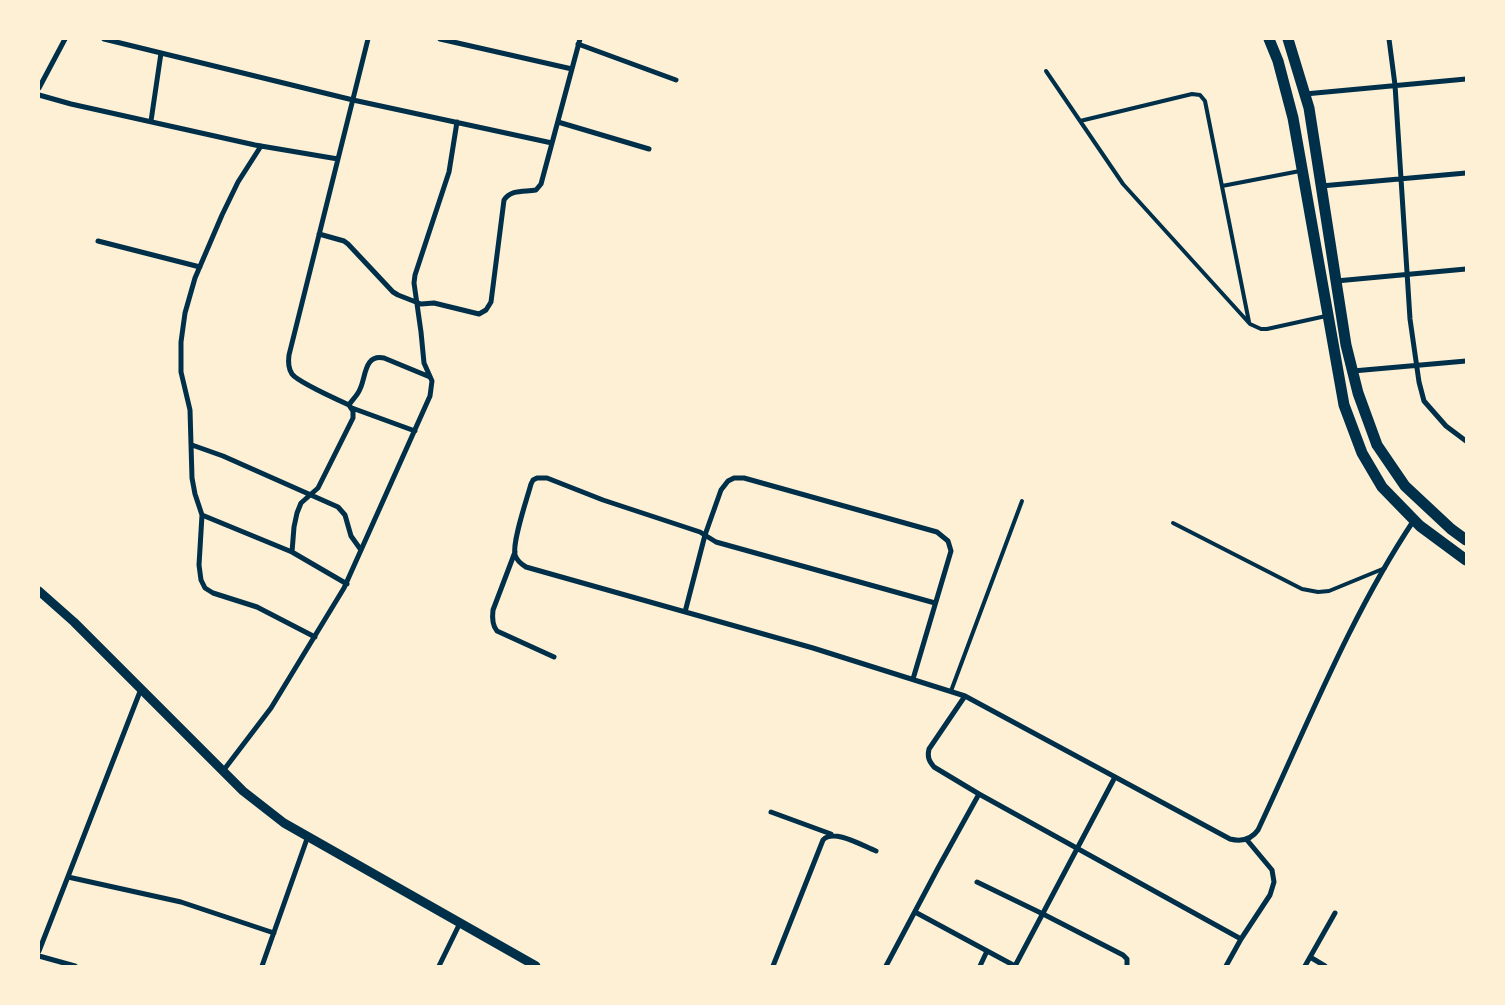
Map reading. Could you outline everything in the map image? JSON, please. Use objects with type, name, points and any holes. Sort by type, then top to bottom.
[{"type":"main road","points":[[1269,39],[1278,61],[1293,118],[1344,405],[1362,453],[1382,487],[1414,519],[1466,560]]},
{"type":"main road","points":[[1288,39],[1308,108],[1346,345],[1358,393],[1378,444],[1405,486],[1451,530],[1466,540]]},
{"type":"street","points":[[39,88],[66,39]]},
{"type":"street","points":[[104,39],[353,100],[552,143]]},
{"type":"street","points":[[368,39],[289,355],[289,368],[295,377],[350,407],[415,431]]},
{"type":"street","points":[[440,39],[572,69]]},
{"type":"street","points":[[1390,39],[1395,85],[1410,319],[1416,366],[1424,402],[1446,426],[1466,442]]},
{"type":"street","points":[[319,234],[344,241],[354,249],[393,292],[406,299],[416,303],[434,303],[480,314],[486,310],[491,302],[504,200],[513,192],[538,188],[541,184],[579,41],[676,80]]},
{"type":"street","points":[[151,121],[161,53]]},
{"type":"street","points":[[1305,94],[1466,79]]},
{"type":"street","points":[[39,95],[70,104],[261,146],[338,159]]},
{"type":"street","points":[[223,771],[271,708],[346,584],[432,391],[431,377],[424,363],[414,289],[415,274],[449,172],[457,122]]},
{"type":"street","points":[[558,122],[649,149]]},
{"type":"street","points":[[261,146],[238,182],[222,215],[195,278],[184,313],[181,342],[181,372],[190,410],[192,478],[202,515],[199,565],[201,580],[205,588],[223,597],[257,607],[315,637]]},
{"type":"street","points":[[1321,186],[1466,173]]},
{"type":"street","points":[[98,241],[200,267]]},
{"type":"street","points":[[1336,281],[1466,269]]},
{"type":"street","points":[[350,407],[360,389],[368,364],[378,357],[431,377]]},
{"type":"street","points":[[1352,371],[1466,361]]},
{"type":"street","points":[[292,552],[294,527],[301,503],[318,488],[353,418],[353,411],[350,407]]},
{"type":"street","points":[[192,445],[223,456],[341,509],[352,536],[361,550]]},
{"type":"street","points":[[935,603],[716,542],[691,529],[603,500],[547,478],[534,480],[531,484],[515,544],[518,561],[526,567],[813,648],[965,696],[1230,840],[1247,840],[1254,836],[1258,830],[1345,642],[1397,545],[1414,519]]},
{"type":"street","points":[[685,612],[705,536],[720,490],[728,481],[734,478],[744,478],[937,532],[948,541],[951,551],[913,679]]},
{"type":"street","points":[[202,515],[292,552],[346,584]]},
{"type":"street","points":[[515,551],[493,610],[492,620],[494,627],[497,632],[554,657]]},
{"type":"street","points":[[39,591],[74,622],[243,791],[284,823],[536,966]]},
{"type":"street","points":[[39,951],[141,689]]},
{"type":"street","points":[[965,696],[932,743],[927,755],[934,767],[979,794],[1241,939]]},
{"type":"street","points":[[915,912],[1015,966],[1115,777]]},
{"type":"street","points":[[886,966],[979,794]]},
{"type":"street","points":[[771,812],[876,851]]},
{"type":"street","points":[[773,966],[819,845],[826,836],[834,835]]},
{"type":"street","points":[[262,966],[308,836]]},
{"type":"street","points":[[1226,966],[1270,895],[1274,882],[1272,870],[1247,840]]},
{"type":"street","points":[[68,877],[181,902],[274,933]]},
{"type":"street","points":[[977,882],[1123,954],[1127,959],[1127,966]]},
{"type":"street","points":[[1305,966],[1335,913]]},
{"type":"street","points":[[439,966],[460,923]]},
{"type":"street","points":[[980,966],[987,951]]},
{"type":"street","points":[[39,956],[74,966]]},
{"type":"street","points":[[1310,957],[1325,966]]},
{"type":"lane","points":[[1046,71],[1129,191],[1250,324],[1261,329],[1267,329],[1328,315]]},
{"type":"lane","points":[[1080,121],[1175,97],[1192,94],[1200,95],[1205,101],[1250,324]]},
{"type":"lane","points":[[1222,186],[1302,170]]},
{"type":"lane","points":[[951,691],[1022,501]]},
{"type":"lane","points":[[1174,523],[1302,589],[1318,592],[1329,591],[1385,568]]}]
